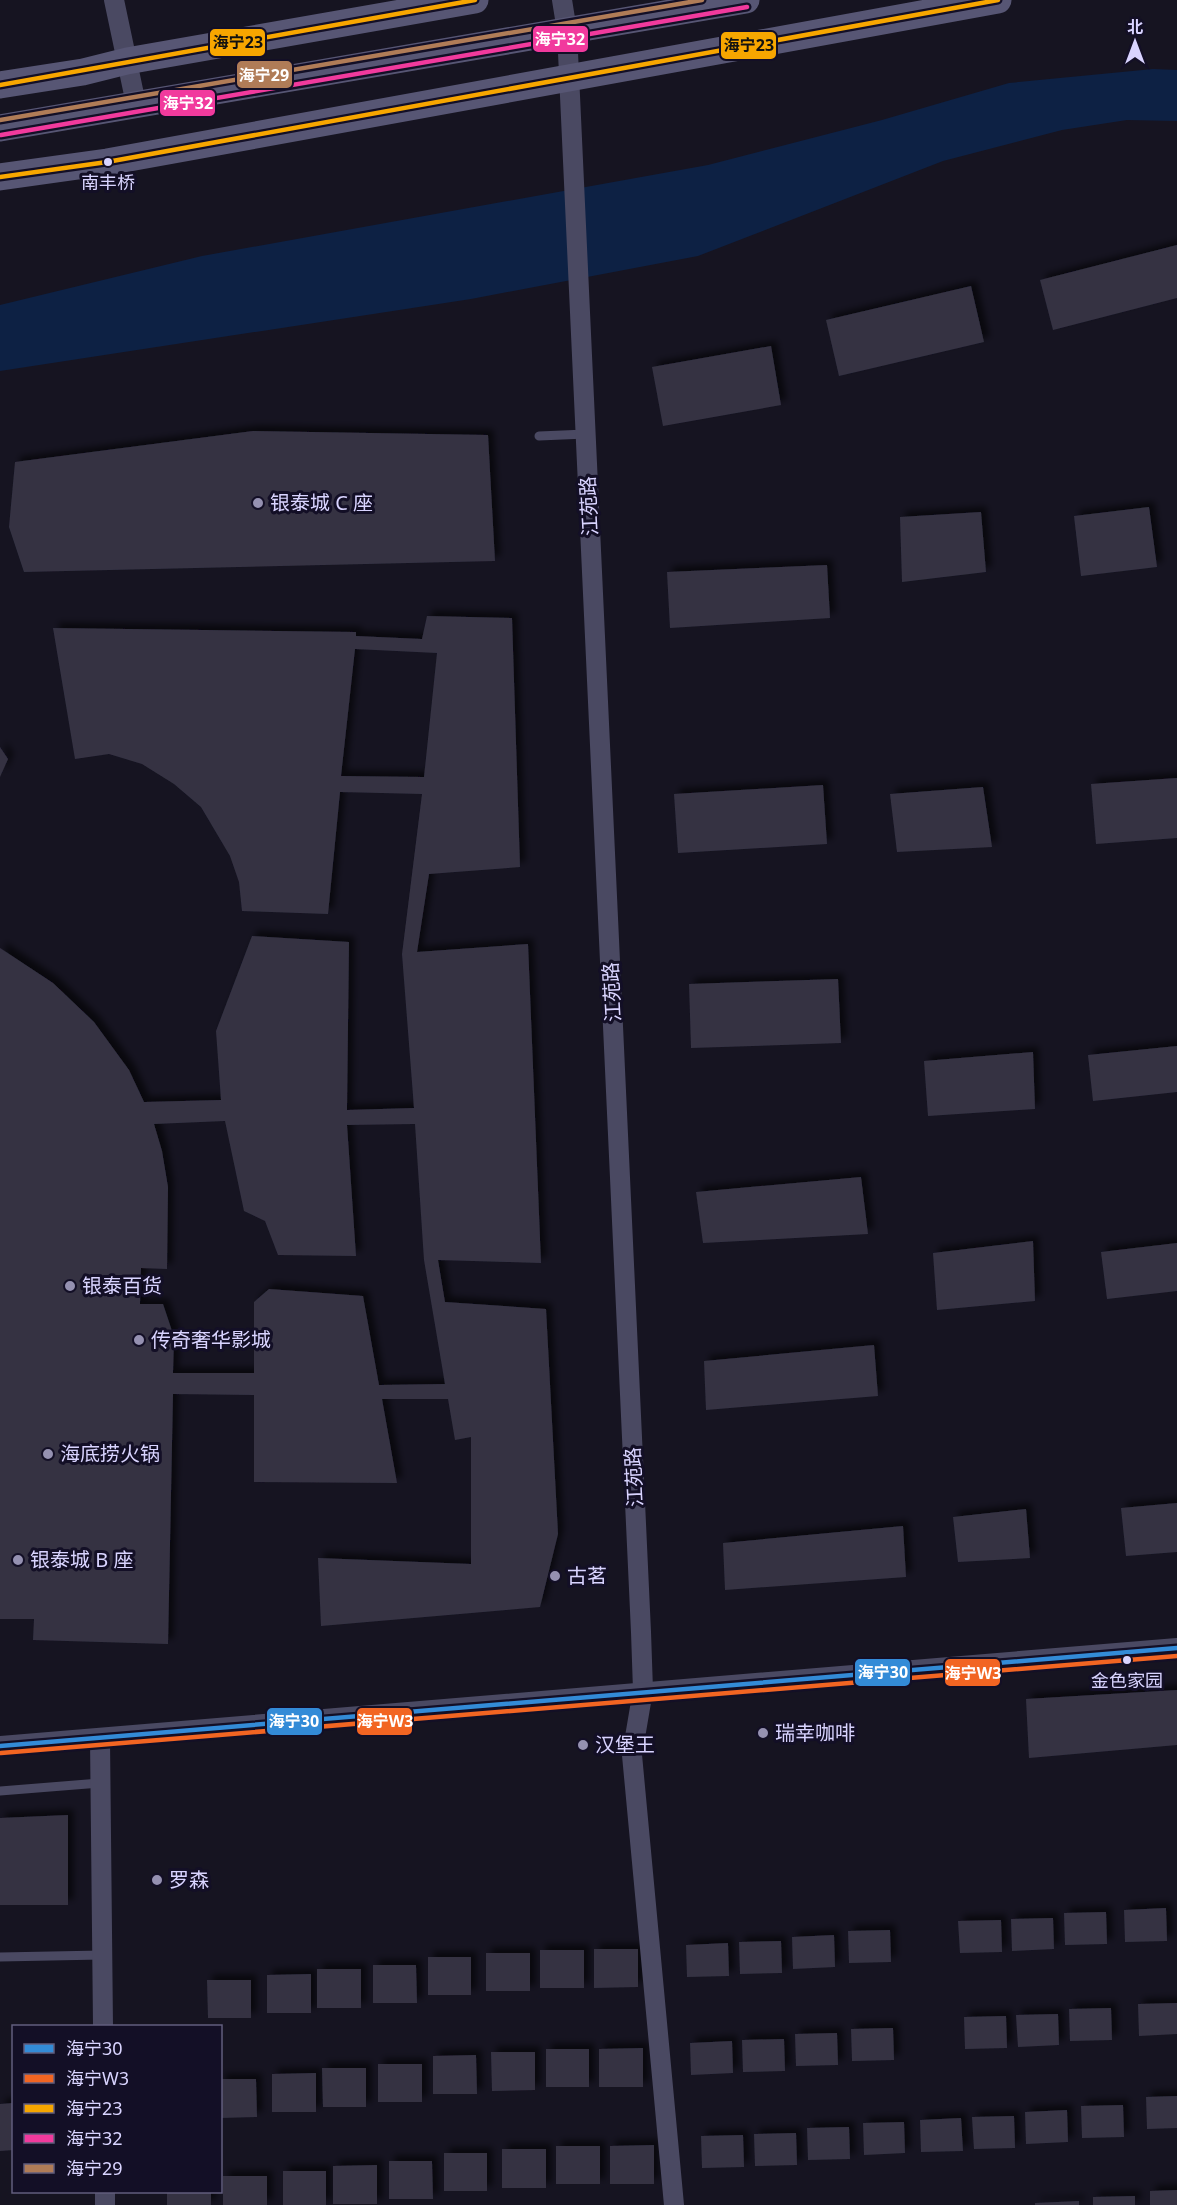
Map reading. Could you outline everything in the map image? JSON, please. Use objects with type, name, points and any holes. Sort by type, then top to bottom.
[{"type":"main road","points":[[0,85],[83,72],[127,61],[475,0]]},
{"type":"main road","points":[[0,128],[746,0]]},
{"type":"main road","points":[[0,177],[107,162],[998,0]]},
{"type":"main road","points":[[83,72],[114,81],[136,104]]},
{"type":"street","points":[[114,0],[136,104]]},
{"type":"street","name":"江苑路","points":[[562,0],[567,31],[574,172],[643,1690],[632,1755],[674,2205]]},
{"type":"street","points":[[0,1746],[643,1690],[1177,1648]]},
{"type":"street","points":[[100,1739],[103,2025]]},
{"type":"lane","points":[[539,436],[586,434]]},
{"type":"lane","points":[[0,1791],[100,1783]]},
{"type":"lane","points":[[0,1957],[102,1954]]},
{"type":"water","points":[[1153,69],[1177,70],[1177,121],[1127,120],[1062,130],[943,161],[698,256],[471,299],[0,371],[0,305],[202,256],[708,165],[882,120],[1009,83]]},
{"type":"building","points":[[1177,245],[1177,298],[1053,330],[1040,280]]},
{"type":"building","points":[[971,286],[984,342],[839,376],[826,320]]},
{"type":"building","points":[[771,346],[781,405],[663,426],[652,367]]},
{"type":"building","points":[[253,431],[488,435],[495,561],[24,572],[9,527],[15,462]]},
{"type":"building","points":[[1149,507],[1157,567],[1081,576],[1074,516]]},
{"type":"building","points":[[981,512],[986,572],[902,582],[900,517]]},
{"type":"building","points":[[827,565],[830,618],[670,628],[667,572]]},
{"type":"building","points":[[427,616],[512,618],[520,867],[429,874],[417,952],[528,944],[541,1263],[438,1260],[445,1302],[546,1309],[558,1534],[540,1607],[321,1626],[318,1558],[471,1564],[471,1437],[455,1440],[448,1399],[382,1399],[397,1483],[254,1482],[254,1395],[173,1394],[168,1644],[33,1640],[34,1619],[0,1619],[0,948],[53,983],[94,1022],[129,1070],[144,1102],[221,1100],[216,1031],[252,936],[349,942],[347,1110],[414,1108],[402,954],[422,794],[340,792],[328,914],[242,911],[239,882],[230,856],[201,807],[174,784],[142,764],[109,754],[75,759],[53,628],[356,632],[356,636],[422,639]],"holes":[[[355,649],[437,653],[424,777],[341,776]],[[225,1121],[244,1211],[265,1221],[278,1255],[356,1256],[347,1125],[415,1124],[424,1260],[445,1384],[379,1385],[363,1296],[269,1289],[254,1302],[254,1373],[173,1373],[174,1337],[163,1304],[140,1304],[141,1268],[167,1269],[168,1187],[162,1151],[154,1124]]]},
{"type":"building","points":[[0,747],[8,759],[0,777]]},
{"type":"building","points":[[1177,778],[1177,838],[1096,844],[1091,784]]},
{"type":"building","points":[[823,785],[827,844],[678,853],[674,794]]},
{"type":"building","points":[[983,787],[992,847],[897,852],[890,794]]},
{"type":"building","points":[[838,979],[841,1043],[691,1048],[689,984]]},
{"type":"building","points":[[1177,1046],[1177,1092],[1093,1101],[1088,1055]]},
{"type":"building","points":[[1033,1052],[1035,1109],[928,1116],[924,1061]]},
{"type":"building","points":[[861,1177],[868,1234],[703,1243],[696,1192]]},
{"type":"building","points":[[1033,1241],[1035,1301],[937,1310],[933,1253]]},
{"type":"building","points":[[1177,1243],[1177,1291],[1107,1299],[1101,1252]]},
{"type":"building","points":[[874,1345],[878,1396],[706,1410],[704,1361]]},
{"type":"building","points":[[1177,1503],[1177,1552],[1126,1556],[1121,1508]]},
{"type":"building","points":[[1026,1509],[1030,1558],[958,1562],[953,1517]]},
{"type":"building","points":[[903,1526],[906,1577],[725,1590],[723,1543]]},
{"type":"building","points":[[1177,1690],[1177,1745],[1029,1758],[1026,1699]]},
{"type":"building","points":[[68,1815],[68,1905],[0,1905],[0,1818]]},
{"type":"building","points":[[1166,1908],[1167,1941],[1125,1942],[1124,1910]]},
{"type":"building","points":[[1106,1912],[1107,1944],[1065,1945],[1064,1913]]},
{"type":"building","points":[[1053,1918],[1054,1949],[1012,1951],[1011,1919]]},
{"type":"building","points":[[1001,1920],[1002,1952],[960,1953],[958,1921]]},
{"type":"building","points":[[890,1930],[891,1962],[849,1963],[848,1931]]},
{"type":"building","points":[[834,1935],[835,1967],[793,1969],[792,1937]]},
{"type":"building","points":[[781,1941],[782,1973],[740,1974],[739,1942]]},
{"type":"building","points":[[728,1943],[729,1976],[687,1977],[686,1945]]},
{"type":"building","points":[[594,1949],[638,1949],[638,1987],[594,1988]]},
{"type":"building","points":[[540,1950],[584,1950],[584,1988],[540,1988]]},
{"type":"building","points":[[486,1953],[530,1953],[530,1991],[486,1991]]},
{"type":"building","points":[[428,1957],[471,1957],[471,1995],[428,1995]]},
{"type":"building","points":[[373,1965],[416,1965],[417,2003],[373,2003]]},
{"type":"building","points":[[317,1969],[361,1969],[361,2008],[317,2008]]},
{"type":"building","points":[[311,1974],[311,2013],[267,2013],[267,1975]]},
{"type":"building","points":[[207,1980],[251,1980],[251,2018],[208,2018]]},
{"type":"building","points":[[1177,2003],[1177,2034],[1139,2036],[1138,2004]]},
{"type":"building","points":[[1111,2008],[1112,2040],[1070,2041],[1069,2009]]},
{"type":"building","points":[[1058,2014],[1059,2045],[1018,2047],[1016,2015]]},
{"type":"building","points":[[1006,2016],[1007,2048],[965,2049],[964,2017]]},
{"type":"building","points":[[893,2028],[894,2060],[852,2061],[851,2029]]},
{"type":"building","points":[[837,2033],[838,2065],[796,2066],[795,2034]]},
{"type":"building","points":[[784,2039],[785,2071],[743,2072],[742,2040]]},
{"type":"building","points":[[732,2041],[733,2073],[691,2075],[690,2043]]},
{"type":"building","points":[[643,2048],[643,2087],[599,2087],[599,2049]]},
{"type":"building","points":[[546,2049],[589,2049],[589,2087],[546,2087]]},
{"type":"building","points":[[491,2052],[535,2052],[535,2090],[492,2091]]},
{"type":"building","points":[[476,2055],[477,2094],[433,2094],[433,2056]]},
{"type":"building","points":[[378,2064],[422,2064],[422,2102],[378,2102]]},
{"type":"building","points":[[322,2068],[366,2068],[366,2107],[323,2107]]},
{"type":"building","points":[[316,2073],[316,2112],[272,2112],[272,2074]]},
{"type":"building","points":[[222,2079],[256,2079],[257,2117],[222,2118]]},
{"type":"building","points":[[1177,2096],[1177,2128],[1147,2129],[1146,2097]]},
{"type":"building","points":[[12,2103],[12,2150],[0,2151],[0,2104]]},
{"type":"building","points":[[1123,2105],[1124,2137],[1082,2138],[1081,2106]]},
{"type":"building","points":[[1067,2110],[1068,2142],[1026,2144],[1025,2112]]},
{"type":"building","points":[[1014,2116],[1015,2148],[974,2149],[972,2117]]},
{"type":"building","points":[[961,2118],[963,2151],[921,2152],[920,2120]]},
{"type":"building","points":[[904,2122],[905,2153],[864,2155],[863,2123]]},
{"type":"building","points":[[849,2127],[850,2159],[808,2160],[807,2128]]},
{"type":"building","points":[[796,2133],[797,2165],[755,2166],[754,2134]]},
{"type":"building","points":[[743,2135],[744,2167],[702,2168],[701,2136]]},
{"type":"building","points":[[654,2145],[654,2184],[610,2184],[610,2146]]},
{"type":"building","points":[[556,2146],[600,2146],[600,2184],[556,2184]]},
{"type":"building","points":[[502,2149],[546,2149],[546,2188],[502,2188]]},
{"type":"building","points":[[444,2153],[487,2153],[487,2191],[444,2191]]},
{"type":"building","points":[[389,2161],[432,2161],[433,2199],[389,2199]]},
{"type":"building","points":[[377,2165],[377,2204],[333,2204],[333,2166]]},
{"type":"building","points":[[283,2171],[326,2171],[326,2205],[283,2205]]},
{"type":"building","points":[[223,2176],[267,2176],[267,2205],[223,2205]]},
{"type":"building","points":[[1177,2190],[1177,2205],[1150,2205],[1150,2191]]},
{"type":"building","points":[[167,2193],[211,2193],[211,2205],[167,2205]]},
{"type":"building","points":[[1135,2196],[1135,2205],[1093,2205],[1093,2197]]},
{"type":"building","points":[[1079,2201],[1079,2205],[1035,2205],[1035,2203]]},
{"type":"transit line","name":"海宁23","points":[[0,85],[475,0]]},
{"type":"transit line","name":"海宁29","points":[[0,120],[702,0]]},
{"type":"transit line","name":"海宁23","points":[[0,177],[107,162],[998,0]]},
{"type":"transit line","name":"海宁32","points":[[1,135],[747,7]]},
{"type":"transit line","name":"海宁30","points":[[0,1746],[1177,1648]]},
{"type":"transit line","name":"海宁W3","points":[[1,1753],[1177,1656]]},
{"type":"place","name":"南丰桥","points":[[108,162]]},
{"type":"place","name":"银泰城 C 座","points":[[258,503]]},
{"type":"place","name":"银泰百货","points":[[70,1286]]},
{"type":"place","name":"传奇奢华影城","points":[[139,1340]]},
{"type":"place","name":"海底捞火锅","points":[[48,1454]]},
{"type":"place","name":"银泰城 B 座","points":[[18,1560]]},
{"type":"place","name":"古茗","points":[[555,1576]]},
{"type":"place","name":"金色家园","points":[[1127,1660]]},
{"type":"place","name":"瑞幸咖啡","points":[[763,1733]]},
{"type":"place","name":"汉堡王","points":[[583,1745]]},
{"type":"place","name":"罗森","points":[[157,1880]]}]
